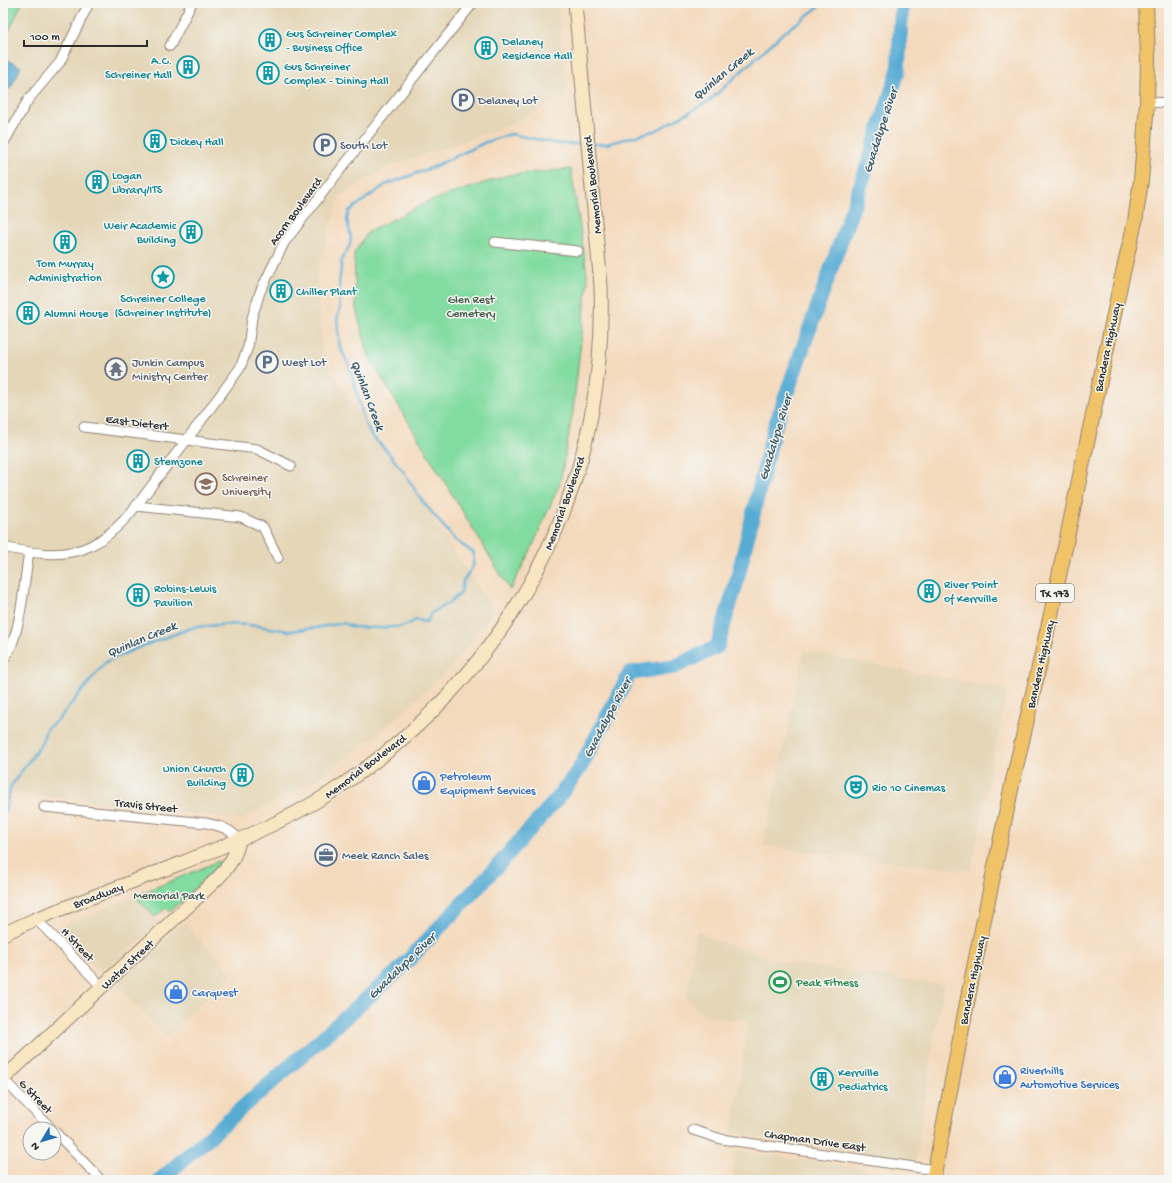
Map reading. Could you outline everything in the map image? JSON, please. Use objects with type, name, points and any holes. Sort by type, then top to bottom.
[{"type":"main road","name":"Memorial Boulevard","points":[[239,840],[328,794],[399,743],[436,707],[466,676],[498,636],[531,583],[559,525],[577,474],[588,430],[597,381],[602,318],[598,245],[575,3]]},
{"type":"main road","name":"Bandera Highway","points":[[934,1175],[971,982],[1012,785],[1051,614],[1121,281],[1135,222],[1141,181],[1147,102],[1148,59],[1146,3]]},
{"type":"main road","name":"Broadway","points":[[3,934],[36,919],[239,840]]},
{"type":"main road","name":"Water Street","points":[[3,1079],[218,878],[230,864],[237,850],[239,840]]},
{"type":"street","points":[[3,144],[28,100],[60,62],[89,3]]},
{"type":"street","points":[[170,46],[192,3]]},
{"type":"street","name":"Acorn Boulevard","points":[[3,547],[29,552],[62,554],[89,547],[114,532],[187,440],[240,368],[248,347],[252,318],[260,292],[284,243],[473,3]]},
{"type":"street","points":[[1147,102],[1169,103]]},
{"type":"street","points":[[495,242],[578,251]]},
{"type":"street","name":"East Dietert","points":[[84,427],[257,449],[291,466]]},
{"type":"street","points":[[136,506],[241,517],[263,527],[278,558]]},
{"type":"street","points":[[3,660],[11,647],[16,632],[29,552]]},
{"type":"street","name":"Travis Street","points":[[44,807],[206,824],[228,829],[239,840]]},
{"type":"street","name":"H Street","points":[[36,919],[102,987]]},
{"type":"street","name":"G Street","points":[[3,1079],[44,1121]]},
{"type":"street","name":"Chapman Drive East","points":[[694,1130],[722,1139],[934,1175]]},
{"type":"street","name":"G Street","points":[[62,1139],[101,1180]]},
{"type":"shaded area","name":"Schreiner University","points":[[3,3],[558,3],[567,96],[497,130],[390,166],[339,197],[316,276],[323,358],[494,610],[450,668],[383,730],[320,777],[242,820],[3,791]]},
{"type":"shaded area","points":[[804,651],[1007,690],[971,871],[763,846]]},
{"type":"shaded area","points":[[135,896],[159,922],[103,975],[59,930],[60,927]]},
{"type":"shaded area","points":[[183,922],[232,974],[166,1037],[116,984]]},
{"type":"shaded area","points":[[697,930],[711,939],[780,961],[945,985],[933,1041],[916,1161],[732,1133],[748,1021],[704,1016],[686,998]]},
{"type":"shaded area","points":[[736,1151],[907,1175],[906,1180],[732,1180]]},
{"type":"green space","points":[[3,3],[22,3],[6,37],[3,36]]},
{"type":"green space","name":"Glen Rest Cemetery","points":[[571,169],[588,280],[573,411],[560,483],[531,550],[510,590],[369,357],[356,309],[354,253],[368,232],[427,202],[508,175]]},
{"type":"green space","name":"Memorial Park","points":[[219,861],[221,862],[220,864],[170,912],[166,908],[155,917],[135,896]]},
{"type":"water","points":[[3,58],[21,67],[10,89],[7,88],[8,85],[3,83]]},
{"type":"waterway","name":"Quinlan Creek","points":[[592,144],[607,144],[657,130],[709,101],[783,33],[824,3]]},
{"type":"waterway","name":"Guadalupe River","points":[[160,1180],[397,972],[491,873],[557,799],[580,768],[630,673],[674,667],[717,647],[736,584],[774,429],[865,173],[898,72],[902,3]]},
{"type":"waterway","name":"Quinlan Creek","points":[[3,818],[11,786],[41,744],[47,728],[57,721],[106,662],[135,649],[194,627],[234,624],[259,626],[288,631],[343,623],[353,627],[381,628],[404,626],[416,620],[427,622],[431,613],[449,603],[461,593],[463,581],[473,566],[474,553],[455,540],[423,502],[403,471],[387,451],[371,435],[365,423],[350,368],[340,347],[337,318],[340,310],[339,284],[342,259],[350,245],[351,237],[347,220],[349,211],[385,185],[431,168],[486,142],[511,134],[559,144],[583,144]]},
{"type":"place","name":"Gus Schreiner Complex - Business Office","points":[[270,40]]},
{"type":"place","name":"Delaney Residence Hall","points":[[486,48]]},
{"type":"place","name":"A.C. Schreiner Hall","points":[[188,67]]},
{"type":"place","name":"Gus Schreiner Complex - Dining Hall","points":[[268,73]]},
{"type":"place","name":"Delaney Lot","points":[[463,100]]},
{"type":"place","name":"Dickey Hall","points":[[155,141]]},
{"type":"place","name":"South Lot","points":[[325,145]]},
{"type":"place","name":"Logan Library/ITS","points":[[97,182]]},
{"type":"place","name":"Weir Academic Building","points":[[191,232]]},
{"type":"place","name":"Tom Murray Administration","points":[[65,242]]},
{"type":"place","name":"Schreiner College (Schreiner Institute)","points":[[163,277]]},
{"type":"place","name":"Chiller Plant","points":[[281,291]]},
{"type":"place","name":"Alumni House","points":[[28,313]]},
{"type":"place","name":"West Lot","points":[[267,362]]},
{"type":"place","name":"Junkin Campus Ministry Center","points":[[116,369]]},
{"type":"place","name":"Stemzone","points":[[138,461]]},
{"type":"place","name":"Schreiner University","points":[[206,484]]},
{"type":"place","name":"River Point of Kerrville","points":[[929,591]]},
{"type":"place","name":"Robins-Lewis Pavilion","points":[[138,595]]},
{"type":"place","name":"Union Church Building","points":[[242,775]]},
{"type":"place","name":"Petroleum Equipment Services","points":[[424,783]]},
{"type":"place","name":"Rio 10 Cinemas","points":[[856,787]]},
{"type":"place","name":"Meek Ranch Sales","points":[[326,855]]},
{"type":"place","name":"Peak Fitness","points":[[780,982]]},
{"type":"place","name":"Carquest","points":[[176,992]]},
{"type":"place","name":"Riverhills Automotive Services","points":[[1005,1077]]},
{"type":"place","name":"Kerrville Pediatrics","points":[[822,1079]]}]
